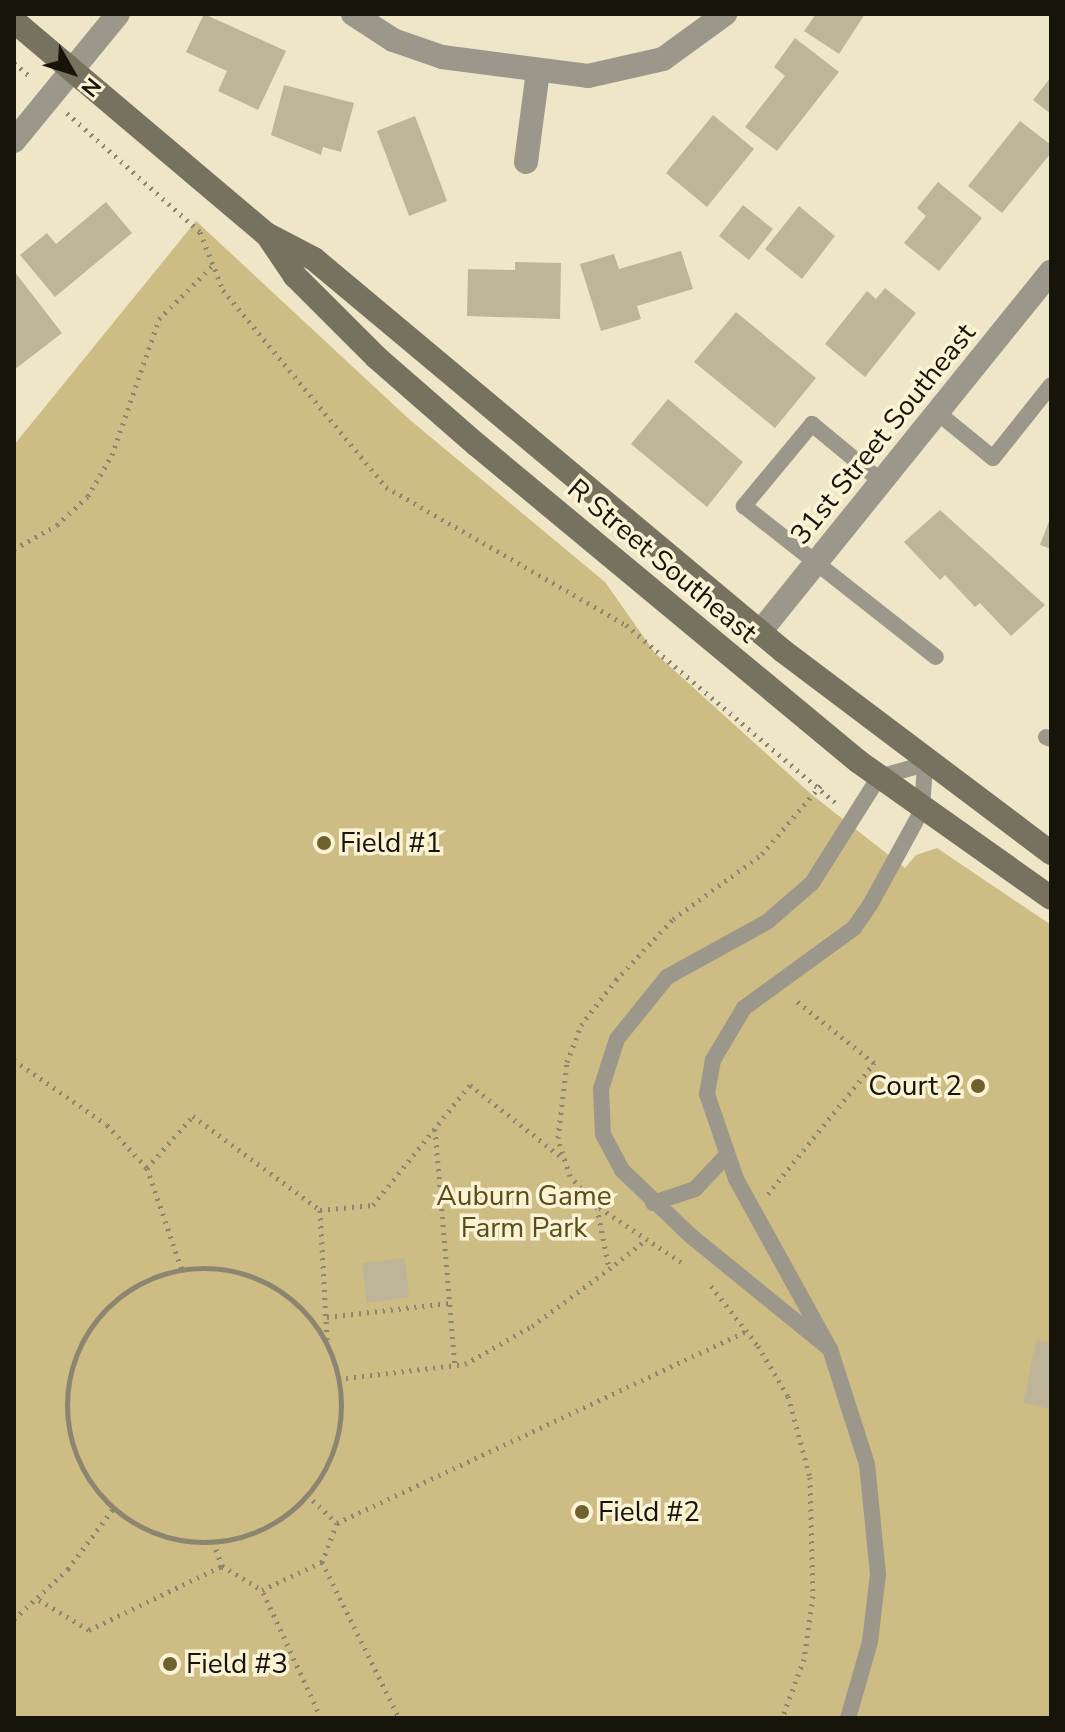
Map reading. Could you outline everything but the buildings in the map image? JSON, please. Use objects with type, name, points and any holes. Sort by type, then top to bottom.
[{"type":"street","points":[[14,141],[118,14]]},
{"type":"street","points":[[353,14],[427,53],[538,71],[617,73],[678,52],[725,14]]},
{"type":"street","name":"R Street Southeast","points":[[14,21],[266,234],[314,259],[760,632],[925,764],[1051,853]]},
{"type":"street","points":[[526,162],[538,71]]},
{"type":"street","name":"R Street Southeast","points":[[266,234],[295,276],[408,386],[879,777],[1051,898]]},
{"type":"street","name":"31st Street Southeast","points":[[760,632],[1051,272]]},
{"type":"lane","points":[[938,413],[993,458],[1051,385]]},
{"type":"lane","points":[[882,482],[812,424],[744,506],[936,657]]},
{"type":"lane","points":[[830,1349],[653,1203],[609,1154],[603,1135],[601,1089],[617,1039],[667,977],[767,922],[812,883],[879,777],[925,764],[922,810],[854,928],[744,1008],[713,1060],[707,1094],[727,1155],[753,1212],[830,1349],[857,1428],[877,1520],[870,1642],[848,1718]]},
{"type":"lane","points":[[653,1203],[695,1189],[727,1155]]},
{"type":"path","points":[[51,95],[82,130],[200,232],[211,267],[223,290],[386,487],[626,625],[844,809]]},
{"type":"path","points":[[14,549],[57,525],[88,496],[112,455],[159,319],[211,267]]},
{"type":"path","points":[[753,1212],[874,1063],[775,983]]},
{"type":"path","points":[[14,1060],[107,1125],[147,1168],[182,1270]]},
{"type":"path","points":[[147,1168],[193,1116],[320,1210],[373,1205],[470,1085],[565,1161]]},
{"type":"path","points":[[435,1128],[455,1366]]},
{"type":"path","points":[[597,1206],[609,1269]]},
{"type":"path","points":[[320,1210],[327,1343],[338,1379],[334,1449],[307,1495],[265,1528],[213,1542],[160,1536],[113,1509],[88,1478],[71,1441],[67,1401],[73,1361],[100,1315],[120,1296],[182,1270],[221,1269],[272,1286],[303,1311],[327,1343]]},
{"type":"path","points":[[338,1379],[455,1366],[532,1326],[647,1239]]},
{"type":"path","points":[[326,1317],[449,1303]]},
{"type":"path","points":[[262,1590],[322,1562],[337,1523],[747,1331]]},
{"type":"path","points":[[307,1495],[337,1523]]},
{"type":"path","points":[[14,1619],[39,1600],[113,1509]]},
{"type":"path","points":[[213,1542],[222,1566],[262,1590],[321,1718]]},
{"type":"path","points":[[322,1562],[399,1718]]},
{"type":"path","points":[[39,1600],[89,1630],[222,1566]]},
{"type":"green space","name":"Auburn Game Farm Park","points":[[196,221],[410,420],[605,582],[655,653],[811,794],[905,868],[916,855],[937,848],[1051,925],[1051,1718],[14,1718],[14,445]]},
{"type":"place","name":"Field #1","points":[[324,843]]},
{"type":"place","name":"Court 2","points":[[978,1086]]},
{"type":"place","name":"Field #2","points":[[582,1512]]},
{"type":"place","name":"Field #3","points":[[170,1664]]}]
